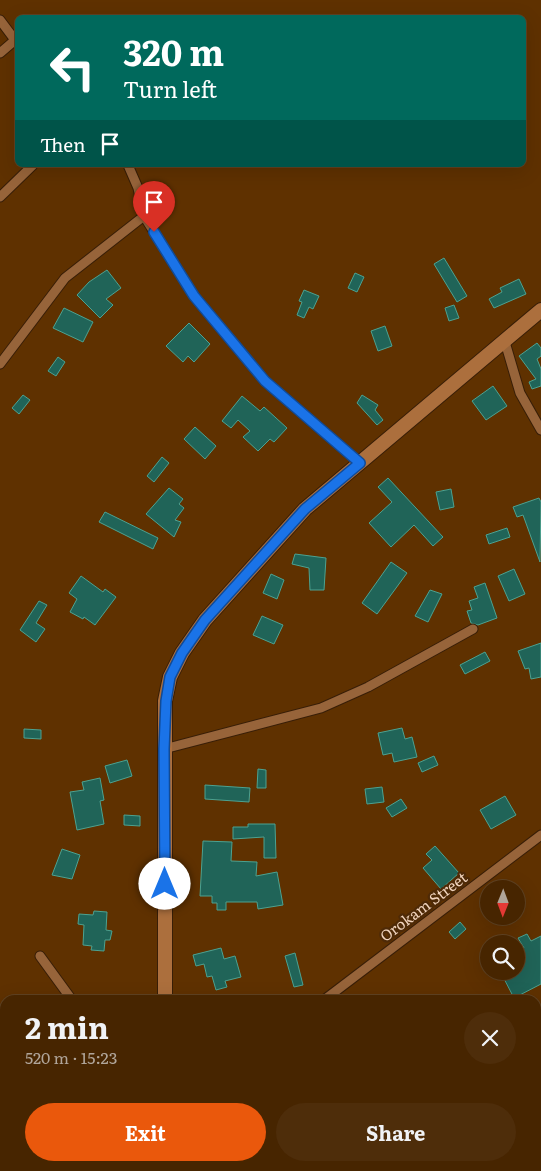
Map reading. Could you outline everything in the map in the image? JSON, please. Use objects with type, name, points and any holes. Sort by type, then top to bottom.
[{"type":"main road","points":[[165,995],[164,749],[166,701],[170,677],[182,653],[205,620],[305,509],[541,310]]},
{"type":"street","points":[[0,20],[15,41]]},
{"type":"street","points":[[0,53],[15,43]]},
{"type":"street","points":[[0,198],[31,167]]},
{"type":"street","points":[[129,167],[138,188],[144,216],[194,296],[265,381],[360,463]]},
{"type":"street","points":[[0,364],[65,278],[144,216]]},
{"type":"street","points":[[505,342],[520,393],[541,430]]},
{"type":"street","points":[[164,749],[321,708],[368,687],[473,629]]},
{"type":"street","name":"Orokam Street","points":[[331,995],[541,835]]},
{"type":"street","points":[[40,956],[68,995]]},
{"type":"building","points":[[444,258],[467,296],[457,302],[434,264]]},
{"type":"building","points":[[107,270],[121,288],[106,299],[113,305],[100,318],[77,295],[89,282]]},
{"type":"building","points":[[355,273],[364,277],[357,292],[348,288]]},
{"type":"building","points":[[519,279],[526,294],[494,308],[489,299],[502,292],[500,288]]},
{"type":"building","points":[[304,290],[319,296],[313,309],[309,307],[304,318],[297,315],[302,302],[299,301]]},
{"type":"building","points":[[454,305],[459,318],[449,321],[445,308]]},
{"type":"building","points":[[64,308],[93,322],[83,342],[53,328]]},
{"type":"building","points":[[189,323],[210,344],[194,362],[188,356],[183,362],[166,346]]},
{"type":"building","points":[[385,326],[392,346],[378,351],[371,331]]},
{"type":"building","points":[[537,343],[541,348],[541,356],[537,359],[541,369],[541,386],[532,389],[529,382],[536,379],[519,356]]},
{"type":"building","points":[[58,357],[65,362],[56,376],[48,371]]},
{"type":"building","points":[[493,386],[507,406],[486,420],[472,401]]},
{"type":"building","points":[[23,395],[30,400],[19,414],[12,408]]},
{"type":"building","points":[[362,395],[378,405],[375,410],[383,420],[377,425],[357,403]]},
{"type":"building","points":[[242,396],[260,411],[264,407],[287,428],[274,442],[270,439],[258,451],[243,437],[250,431],[238,420],[231,428],[222,421]]},
{"type":"building","points":[[195,427],[216,446],[205,459],[184,439]]},
{"type":"building","points":[[162,457],[169,463],[154,482],[147,476]]},
{"type":"building","points":[[388,478],[443,537],[433,546],[414,525],[391,547],[369,523],[392,502],[378,487]]},
{"type":"building","points":[[169,488],[183,499],[179,504],[184,508],[175,520],[181,522],[174,537],[146,514]]},
{"type":"building","points":[[451,489],[454,507],[440,510],[436,492]]},
{"type":"building","points":[[539,498],[541,502],[540,562],[523,515],[517,517],[513,507]]},
{"type":"building","points":[[105,512],[158,538],[153,549],[99,522]]},
{"type":"building","points":[[507,528],[510,537],[489,544],[486,535]]},
{"type":"building","points":[[295,554],[326,558],[324,590],[310,590],[309,568],[292,564]]},
{"type":"building","points":[[391,562],[407,573],[377,614],[362,603]]},
{"type":"building","points":[[514,569],[525,594],[509,601],[498,576]]},
{"type":"building","points":[[271,574],[284,580],[277,599],[263,593]]},
{"type":"building","points":[[81,576],[103,592],[105,589],[116,597],[95,625],[84,617],[83,619],[70,612],[77,599],[69,593]]},
{"type":"building","points":[[485,583],[497,618],[478,625],[471,623],[467,611],[472,610],[469,601],[478,598],[474,587]]},
{"type":"building","points":[[430,590],[442,594],[428,622],[415,616]]},
{"type":"building","points":[[39,601],[47,605],[36,623],[45,629],[36,642],[20,630]]},
{"type":"building","points":[[262,616],[283,625],[274,644],[253,635]]},
{"type":"building","points":[[541,643],[541,677],[531,679],[529,668],[525,669],[518,651]]},
{"type":"building","points":[[485,652],[490,661],[465,674],[460,665]]},
{"type":"building","points":[[402,728],[405,739],[412,737],[417,757],[394,762],[392,753],[383,755],[378,733]]},
{"type":"building","points":[[24,729],[41,730],[41,739],[24,738]]},
{"type":"building","points":[[434,756],[438,765],[422,772],[418,763]]},
{"type":"building","points":[[127,760],[132,776],[110,783],[105,766]]},
{"type":"building","points":[[258,769],[266,770],[266,788],[257,788]]},
{"type":"building","points":[[100,778],[104,800],[100,801],[104,824],[77,830],[70,792],[84,790],[82,782]]},
{"type":"building","points":[[205,785],[250,788],[249,802],[205,799]]},
{"type":"building","points":[[382,787],[384,802],[367,804],[365,789]]},
{"type":"building","points":[[505,796],[516,815],[491,829],[480,810]]},
{"type":"building","points":[[401,799],[407,808],[392,817],[386,808]]},
{"type":"building","points":[[124,815],[140,816],[140,826],[124,825]]},
{"type":"building","points":[[248,824],[275,824],[276,858],[264,858],[264,837],[233,839],[233,827],[248,827]]},
{"type":"building","points":[[203,841],[232,842],[231,861],[257,862],[256,876],[277,872],[283,905],[258,909],[257,902],[226,902],[226,910],[217,910],[217,903],[212,903],[212,896],[200,896]]},
{"type":"building","points":[[435,846],[459,873],[441,889],[423,868],[432,860],[426,854]]},
{"type":"building","points":[[62,849],[80,855],[72,879],[52,875]]},
{"type":"building","points":[[94,911],[107,912],[106,930],[112,931],[110,940],[105,940],[104,951],[91,950],[92,946],[83,945],[84,925],[78,924],[79,914],[93,915]]},
{"type":"building","points":[[460,922],[466,929],[455,939],[449,932]]},
{"type":"building","points":[[527,934],[531,941],[541,936],[541,984],[520,995],[512,995],[505,980],[525,980],[525,935]]},
{"type":"building","points":[[221,948],[224,959],[235,956],[241,977],[225,981],[227,987],[216,990],[212,976],[207,977],[204,964],[196,966],[193,955]]},
{"type":"building","points":[[295,953],[303,985],[294,987],[285,956]]},
{"type":"route","points":[[154,232],[194,296],[265,381],[360,463],[305,509],[205,620],[182,653],[170,677],[166,701],[164,749],[165,884]]}]
